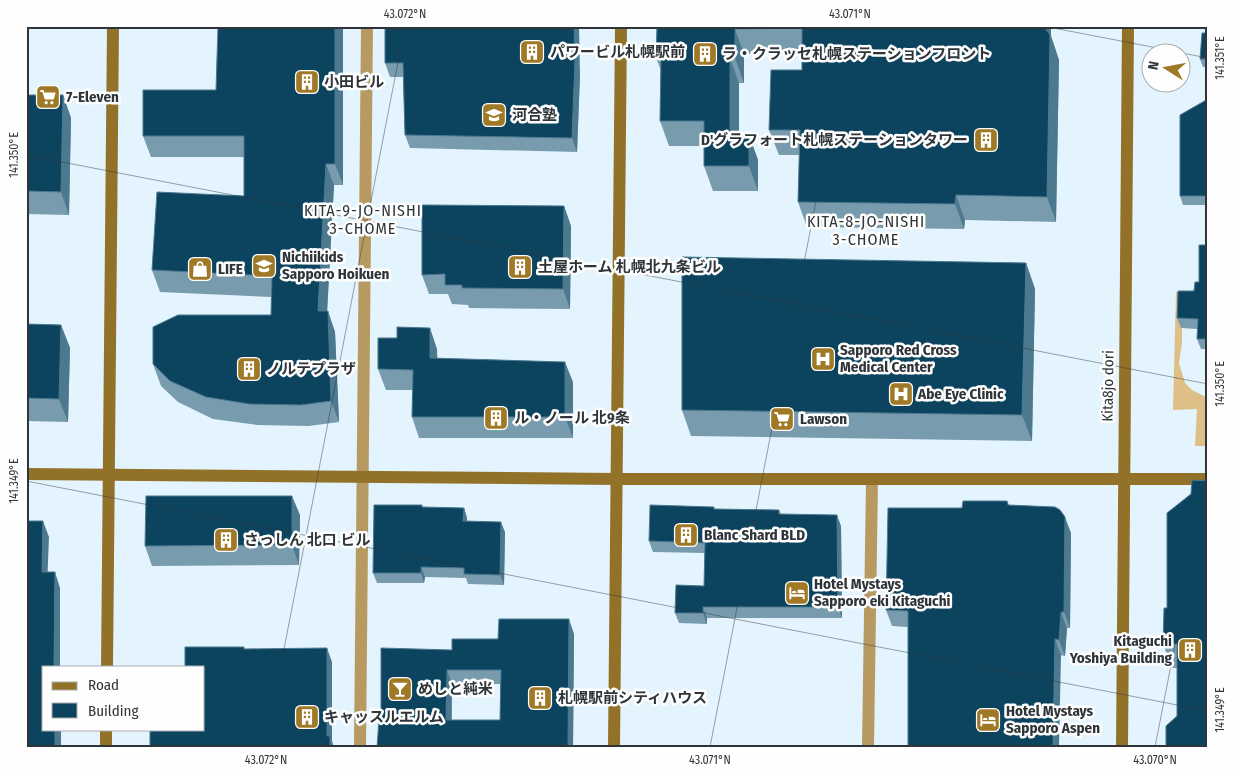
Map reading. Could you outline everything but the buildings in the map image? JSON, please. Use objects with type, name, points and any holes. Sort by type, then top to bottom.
[{"type":"street","points":[[107,666],[113,26]]},
{"type":"street","points":[[360,747],[367,26]]},
{"type":"street","points":[[614,747],[621,26]]},
{"type":"street","name":"Kita8jo dori","points":[[1122,747],[1128,26]]},
{"type":"street","points":[[26,474],[617,479],[1208,479]]},
{"type":"street","points":[[868,747],[872,480]]},
{"type":"street","points":[[106,730],[106,747]]},
{"type":"shaded area","points":[[1176,292],[1198,293],[1182,302],[1182,343],[1179,363],[1185,383],[1192,390],[1208,398],[1208,446],[1195,446],[1197,409],[1173,410]]},
{"type":"place","name":"パワービル札幌駅前","points":[[532,52]]},
{"type":"place","name":"ラ・クラッセ札幌ステーションフロント","points":[[705,54]]},
{"type":"place","name":"小田ビル","points":[[307,82]]},
{"type":"place","name":"7-Eleven","points":[[48,97]]},
{"type":"place","name":"河合塾","points":[[494,115]]},
{"type":"place","name":"D'グラフォート札幌ステーションタワー","points":[[986,140]]},
{"type":"place","name":"Nichiikids Sapporo Hoikuen","points":[[264,266]]},
{"type":"place","name":"土屋ホーム 札幌北九条ビル","points":[[520,267]]},
{"type":"place","name":"LIFE","points":[[200,269]]},
{"type":"place","name":"Sapporo Red Cross Medical Center","points":[[823,359]]},
{"type":"place","name":"ノルテプラザ","points":[[249,369]]},
{"type":"place","name":"Abe Eye Clinic","points":[[901,394]]},
{"type":"place","name":"ル・ノール 北9条","points":[[496,418]]},
{"type":"place","name":"Lawson","points":[[782,419]]},
{"type":"place","name":"Blanc Shard BLD","points":[[686,535]]},
{"type":"place","name":"さっしん 北口 ビル","points":[[226,540]]},
{"type":"place","name":"Hotel Mystays Sapporo eki Kitaguchi","points":[[797,593]]},
{"type":"place","name":"Kitaguchi Yoshiya Building","points":[[1190,650]]},
{"type":"place","name":"めしと純米","points":[[400,689]]},
{"type":"place","name":"札幌駅前シティハウス","points":[[540,698]]},
{"type":"place","name":"キャッスルエルム","points":[[307,717]]},
{"type":"place","name":"Hotel Mystays Sapporo Aspen","points":[[988,720]]},
{"type":"district","name":"KITA-9-JO-NISHI 3-CHOME","points":[[363,219]]},
{"type":"district","name":"KITA-8-JO-NISHI 3-CHOME","points":[[866,230]]}]
